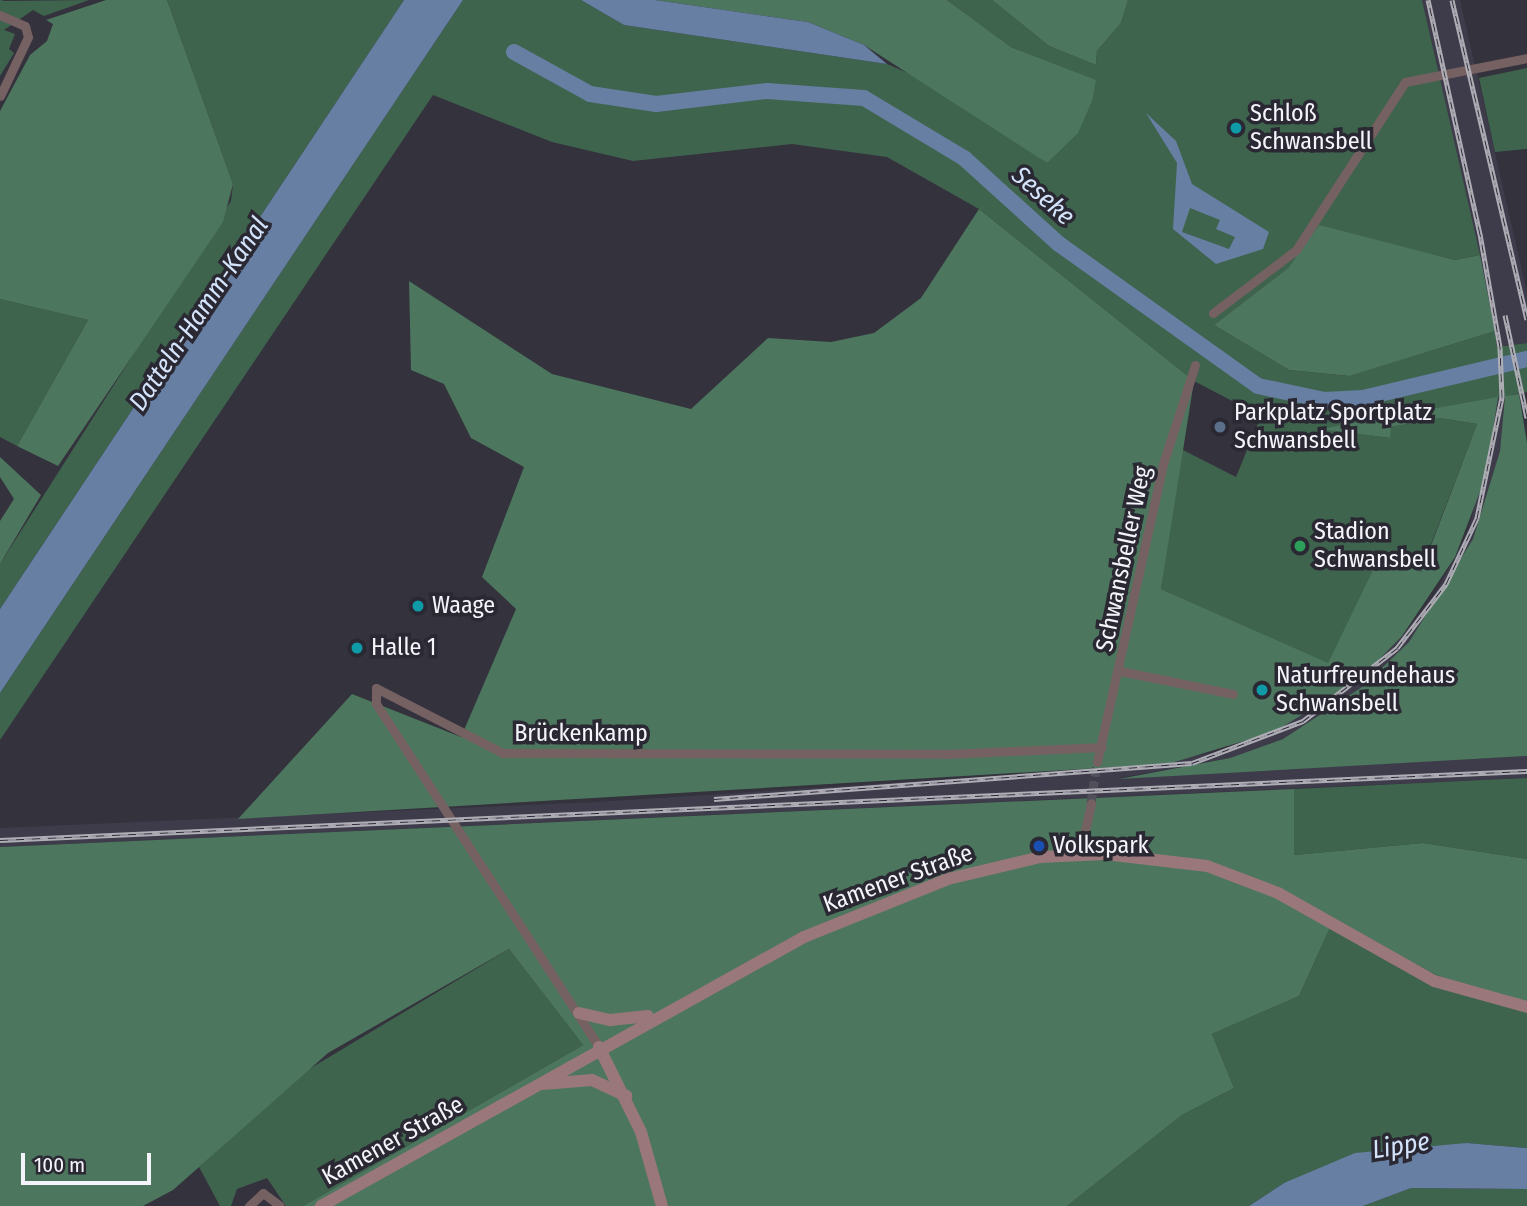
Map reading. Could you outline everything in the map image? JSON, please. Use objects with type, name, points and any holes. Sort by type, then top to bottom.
[{"type":"main road","name":"Kamener Straße","points":[[321,1206],[658,1014],[804,937],[901,896],[996,866],[1080,853],[1168,858],[1230,873],[1278,893],[1434,981],[1527,1007]]},
{"type":"main road","points":[[579,1013],[610,1020],[658,1014]]},
{"type":"main road","points":[[600,1047],[626,1096],[662,1206]]},
{"type":"main road","points":[[536,1085],[592,1080],[626,1096]]},
{"type":"street","points":[[0,96],[29,37],[25,26],[4,16]]},
{"type":"street","points":[[1213,313],[1296,250],[1405,82],[1527,58]]},
{"type":"street","name":"Schwansbeller Weg","points":[[1097,762],[1120,671],[1163,464],[1195,365]]},
{"type":"street","points":[[1120,671],[1233,694]]},
{"type":"street","name":"Brückenkamp","points":[[600,1047],[376,704],[376,688],[503,753],[947,754],[1102,747]]},
{"type":"street","points":[[1080,853],[1091,803]]},
{"type":"street","points":[[249,1206],[263,1193],[280,1206]]},
{"type":"shaded area","points":[[1422,0],[1460,0],[1527,292],[1527,343],[1497,347]]},
{"type":"shaded area","points":[[1505,396],[1500,451],[1473,539],[1409,642],[1362,687],[1283,739],[1230,758],[1119,778],[1527,756],[1527,778],[0,847],[0,828],[596,802],[1107,769],[1225,751],[1360,679],[1402,636],[1435,594],[1469,530],[1498,397]]},
{"type":"green space","points":[[0,0],[89,0],[44,16],[33,10],[4,30],[15,34],[9,49],[14,53],[0,76]]},
{"type":"green space","points":[[106,0],[167,0],[233,184],[223,222],[58,466],[17,446],[88,320],[0,299],[0,111],[30,55],[47,41],[53,24],[46,20]]},
{"type":"green space","points":[[167,0],[404,0],[0,609],[0,564],[231,201],[233,184]]},
{"type":"green space","points":[[463,0],[581,0],[624,25],[887,64],[931,83],[1047,163],[1095,80],[1011,47],[947,0],[992,0],[1049,46],[1096,65],[1097,51],[1121,23],[1128,0],[1422,0],[1480,255],[1455,260],[1319,226],[1288,268],[1214,325],[1289,370],[1348,376],[1495,331],[1497,347],[1527,343],[1527,392],[1334,430],[1389,438],[1391,427],[1440,418],[1477,424],[1420,573],[1380,555],[1328,664],[1161,589],[1181,449],[1236,477],[1261,416],[1194,381],[979,209],[887,157],[792,144],[633,161],[552,142],[433,95],[0,740],[0,693]]},
{"type":"green space","points":[[655,0],[947,0],[1011,47],[1096,80],[1092,101],[1078,133],[1047,163],[864,45],[808,22]]},
{"type":"green space","points":[[992,0],[1128,0],[1121,23],[1097,51],[1096,65],[1049,46]]},
{"type":"green space","points":[[1527,68],[1527,149],[1495,152],[1479,78]]},
{"type":"green space","points":[[979,209],[1194,381],[1161,589],[1328,663],[1380,555],[1421,572],[1477,424],[1440,418],[1391,427],[1390,438],[1321,429],[1498,397],[1486,476],[1455,557],[1402,636],[1360,679],[1274,732],[1168,764],[238,819],[352,694],[461,737],[516,609],[482,577],[524,467],[471,438],[444,384],[411,370],[409,281],[552,374],[691,409],[768,338],[831,342],[874,333],[921,298]]},
{"type":"green space","points":[[1319,225],[1455,260],[1480,255],[1495,331],[1349,376],[1289,370],[1214,325],[1288,268]]},
{"type":"green space","points":[[0,299],[88,320],[17,446],[0,437]]},
{"type":"green space","points":[[1519,394],[1527,443],[1527,756],[1119,779],[1230,758],[1283,739],[1362,687],[1409,642],[1473,539],[1500,451],[1505,396]]},
{"type":"green space","points":[[0,457],[41,495],[0,564],[0,521],[14,499],[0,477]]},
{"type":"green space","points":[[1527,778],[1527,859],[1423,843],[1294,855],[1294,789]]},
{"type":"green space","points":[[1294,789],[1294,855],[1423,843],[1527,859],[1527,1002],[1460,987],[1333,921],[1299,996],[1212,1034],[1234,1088],[1182,1115],[1067,1206],[303,1206],[583,1045],[509,949],[328,1053],[173,1190],[143,1206],[0,1206],[0,847]]},
{"type":"green space","points":[[1333,921],[1527,1002],[1527,1148],[1467,1143],[1284,1183],[1249,1206],[1067,1206],[1182,1115],[1234,1088],[1212,1034],[1299,996]]},
{"type":"green space","points":[[509,949],[583,1045],[303,1206],[286,1206],[267,1178],[237,1189],[231,1206],[220,1206],[199,1167],[301,1074]]},
{"type":"green space","points":[[1411,1188],[1527,1189],[1527,1206],[1363,1206]]},
{"type":"water","name":"Datteln-Hamm-Kanal","points":[[404,0],[463,0],[0,693],[0,609]]},
{"type":"water","points":[[581,0],[655,0],[808,22],[864,45],[887,64],[624,25]]},
{"type":"water","points":[[1146,113],[1176,141],[1192,184],[1269,232],[1263,249],[1216,264],[1173,229],[1177,163]],"holes":[[[1190,208],[1220,220],[1216,229],[1235,237],[1229,249],[1182,232]]]},
{"type":"water","points":[[1467,1143],[1527,1148],[1527,1189],[1411,1188],[1363,1206],[1249,1206],[1284,1183],[1355,1153]]},
{"type":"waterway","name":"Seseke","points":[[514,52],[590,94],[656,104],[767,91],[864,98],[964,158],[1059,244],[1258,386],[1324,400],[1363,398],[1527,359]]},
{"type":"tunnel","points":[[1091,803],[1097,762]]},
{"type":"railway","points":[[714,799],[1192,763],[1303,721],[1397,648],[1446,584],[1477,518],[1502,397],[1500,347],[1480,234],[1428,0]]},
{"type":"railway","points":[[1452,0],[1527,319]]},
{"type":"railway","points":[[1505,315],[1527,418]]},
{"type":"railway","points":[[0,840],[1527,771]]},
{"type":"place","name":"Schloß Schwansbell","points":[[1236,128]]},
{"type":"place","name":"Parkplatz Sportplatz Schwansbell","points":[[1220,427]]},
{"type":"place","name":"Stadion Schwansbell","points":[[1300,546]]},
{"type":"place","name":"Waage","points":[[418,606]]},
{"type":"place","name":"Halle 1","points":[[357,648]]},
{"type":"place","name":"Naturfreundehaus Schwansbell","points":[[1262,690]]},
{"type":"place","name":"Volkspark","points":[[1039,846]]},
{"type":"water label","name":"Lippe","points":[[1401,1146]]}]
